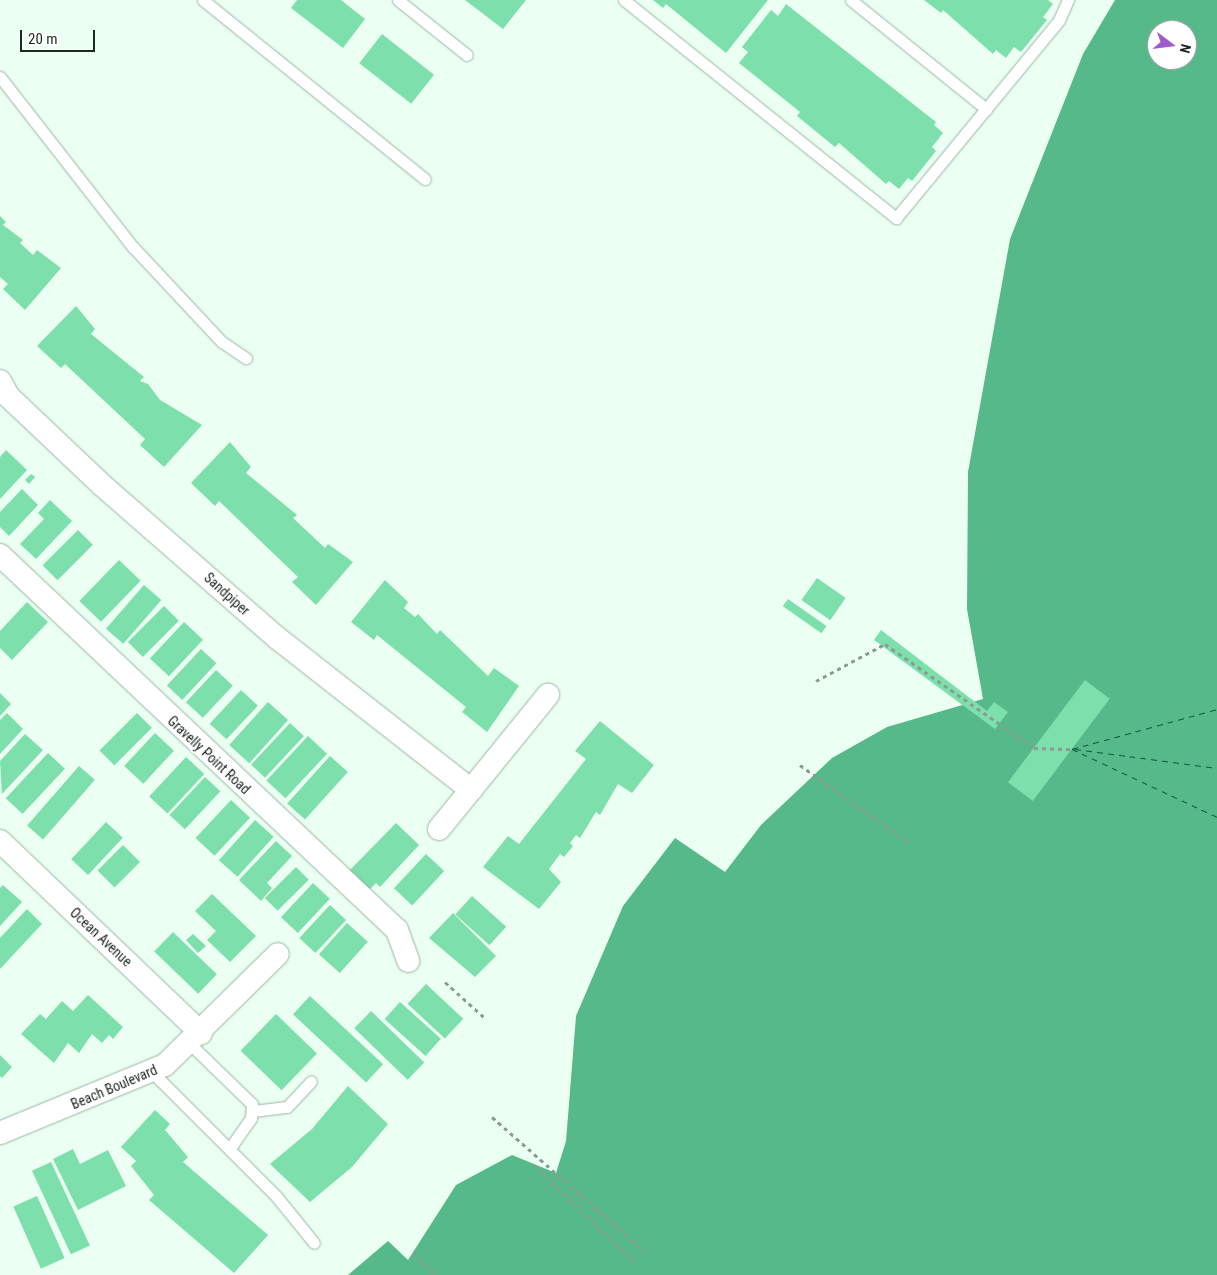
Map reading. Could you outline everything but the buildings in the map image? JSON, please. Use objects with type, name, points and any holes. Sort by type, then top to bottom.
[{"type":"street","name":"Sandpiper","points":[[0,381],[9,397],[103,486],[276,637],[471,790]]},
{"type":"street","name":"Gravelly Point Road","points":[[0,555],[397,930],[408,961]]},
{"type":"street","points":[[439,828],[548,695]]},
{"type":"street","name":"Ocean Avenue","points":[[0,841],[195,1038]]},
{"type":"street","name":"Beach Boulevard","points":[[0,1133],[151,1072],[195,1038],[278,954]]},
{"type":"lane","points":[[203,0],[425,179]]},
{"type":"lane","points":[[398,0],[467,55]]},
{"type":"lane","points":[[624,0],[896,218],[1059,20],[1068,0]]},
{"type":"lane","points":[[851,0],[986,109]]},
{"type":"lane","points":[[0,77],[133,248],[222,342],[246,358]]},
{"type":"lane","points":[[195,1038],[248,1097],[252,1111],[246,1128],[228,1149]]},
{"type":"lane","points":[[151,1072],[228,1149],[314,1242]]},
{"type":"lane","points":[[252,1111],[281,1110],[311,1081]]},
{"type":"path","points":[[816,681],[885,644],[1034,748],[1072,749]]},
{"type":"path","points":[[800,765],[908,842]]},
{"type":"path","points":[[445,982],[485,1018]]},
{"type":"path","points":[[492,1117],[645,1252]]},
{"type":"path","points":[[534,1165],[634,1261]]},
{"type":"path","points":[[413,1253],[436,1275]]},
{"type":"shaded area","points":[[1115,0],[1217,0],[1217,1275],[348,1275],[388,1241],[408,1260],[456,1185],[512,1155],[556,1173],[566,1141],[576,1016],[623,906],[675,838],[725,872],[761,825],[832,758],[887,727],[983,699],[967,609],[968,472],[1010,239],[1083,54]]},
{"type":"ferry route","points":[[1072,749],[1217,709]]},
{"type":"ferry route","points":[[1072,749],[1217,817]]},
{"type":"ferry route","points":[[1075,749],[1217,768]]}]
